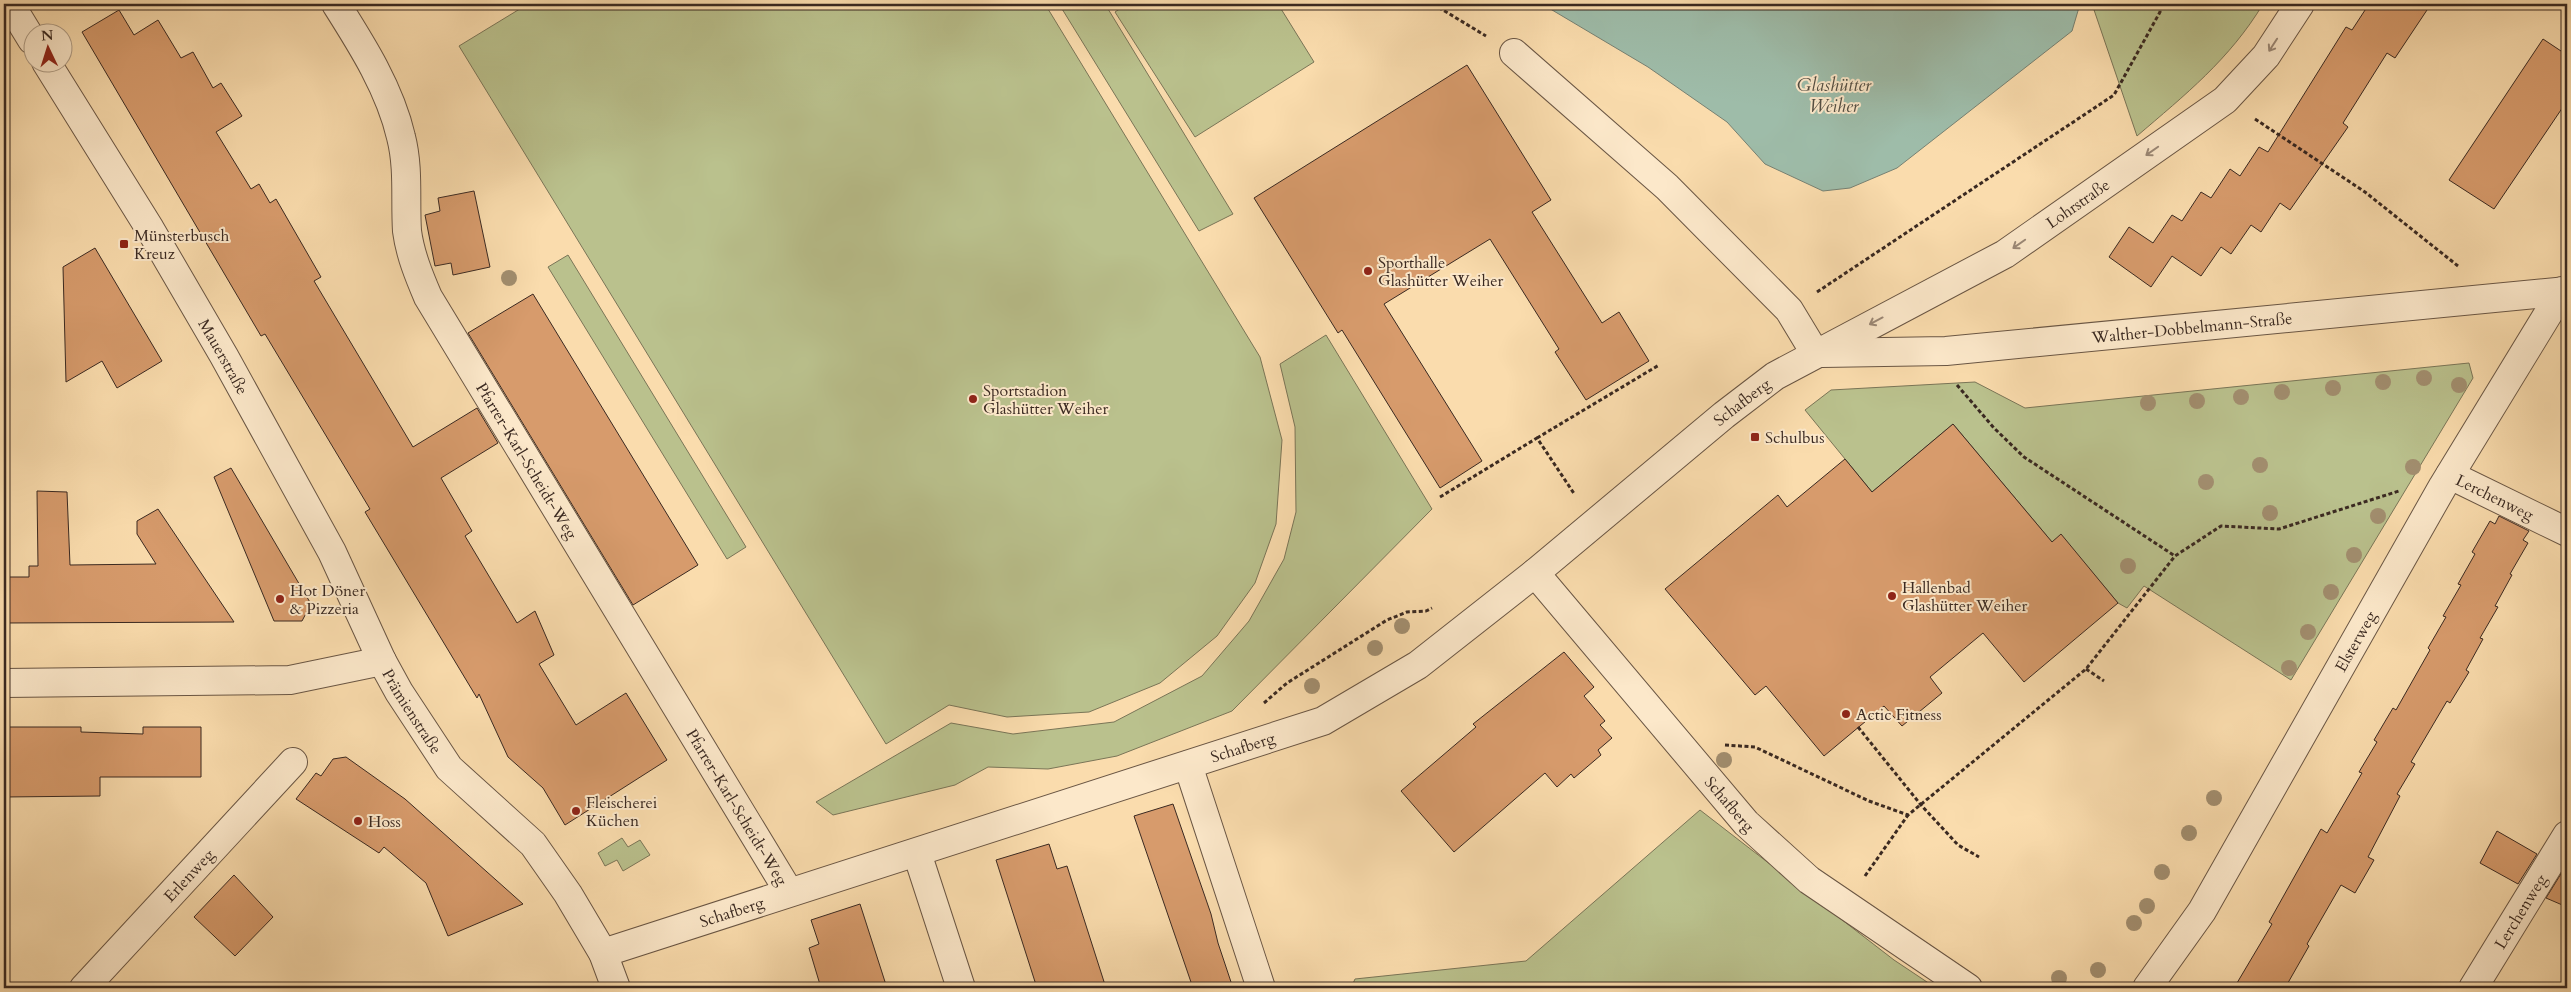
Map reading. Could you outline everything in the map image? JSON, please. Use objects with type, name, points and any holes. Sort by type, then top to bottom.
[{"type":"street","points":[[10,4],[22,24]]},
{"type":"street","name":"Pfarrer-Karl-Scheidt-Weg","points":[[336,4],[358,38],[391,102],[401,138],[407,181],[408,232],[416,268],[428,297],[789,892]]},
{"type":"street","name":"Lohrstraße","points":[[1815,353],[2005,254],[2226,100],[2266,56],[2300,4]]},
{"type":"street","points":[[1514,54],[1667,187],[1789,310],[1815,353]]},
{"type":"street","name":"Mauerstraße","points":[[52,72],[150,229],[224,356],[332,552],[382,661]]},
{"type":"street","name":"Walther-Dobbelmann-Straße","points":[[1815,353],[1946,351],[2564,291]]},
{"type":"street","name":"Elsterweg","points":[[2147,988],[2202,911],[2446,480],[2564,291]]},
{"type":"street","name":"Schafberg","points":[[603,953],[1323,721],[1418,665],[1535,573],[1724,415],[1775,376],[1815,353]]},
{"type":"street","name":"Lerchenweg","points":[[2446,480],[2567,532]]},
{"type":"street","name":"Schafberg","points":[[1535,573],[1746,823],[1809,880],[1968,988]]},
{"type":"street","name":"Prämienstraße","points":[[4,683],[290,680],[382,661],[399,692],[450,768],[533,844],[568,894],[603,953],[616,988]]},
{"type":"street","name":"Erlenweg","points":[[84,988],[293,762]]},
{"type":"street","points":[[1188,765],[1261,988]]},
{"type":"street","name":"Lerchenweg","points":[[2473,988],[2567,835]]},
{"type":"street","points":[[917,853],[961,988]]},
{"type":"path","points":[[1433,4],[1514,54]]},
{"type":"path","points":[[1789,310],[2114,95],[2160,12],[2160,4]]},
{"type":"path","points":[[2226,100],[2365,192],[2470,275],[2488,297]]},
{"type":"path","points":[[1946,351],[1952,379],[1994,428],[2024,457],[2175,556]]},
{"type":"path","points":[[1440,497],[1659,365]]},
{"type":"path","points":[[1537,438],[1575,496]]},
{"type":"path","points":[[1881,854],[1908,815],[2086,669],[2175,556],[2221,526],[2279,529],[2405,490],[2446,480]]},
{"type":"path","points":[[1568,502],[1583,490]]},
{"type":"path","points":[[1259,707],[1287,683],[1387,620],[1407,612],[1426,611],[1434,606]]},
{"type":"path","points":[[2086,669],[2104,681]]},
{"type":"path","points":[[1858,727],[1921,805],[1958,845],[1979,857]]},
{"type":"path","points":[[1691,759],[1714,744],[1755,747],[1868,800],[1908,815]]},
{"type":"green space","name":"Sportstadion Glashütter Weiher","points":[[524,4],[1045,4],[1260,357],[1282,440],[1276,524],[1255,583],[1217,636],[1160,683],[1089,712],[1007,717],[949,705],[886,744],[459,46],[523,7]]},
{"type":"green space","points":[[1059,4],[1105,4],[1233,214],[1199,231]]},
{"type":"green space","points":[[1127,4],[1278,4],[1314,62],[1195,137],[1115,12]]},
{"type":"green space","points":[[2092,4],[2263,4],[2236,42],[2206,75],[2137,136]]},
{"type":"green space","points":[[568,255],[746,547],[727,559],[548,267]]},
{"type":"green space","points":[[1326,335],[1432,509],[1232,711],[1117,756],[1048,769],[988,767],[955,785],[833,815],[816,802],[951,723],[1013,734],[1114,722],[1202,676],[1249,621],[1284,559],[1296,512],[1295,427],[1280,364]]},
{"type":"green space","points":[[2469,363],[2473,378],[2291,680],[2144,586],[2127,608],[2118,603],[2061,535],[2052,542],[1953,424],[1872,492],[1805,410],[1831,390],[1975,382],[2025,408]]},
{"type":"green space","points":[[1700,810],[1894,960],[1936,988],[1351,988],[1355,979],[1526,961]]},
{"type":"green space","points":[[622,838],[628,847],[640,840],[650,855],[623,871],[617,860],[605,866],[598,853]]},
{"type":"water","name":"Glashütter Weiher","points":[[1542,4],[2080,4],[2072,31],[1897,168],[1850,188],[1823,191],[1765,164],[1727,122],[1648,67]]},
{"type":"building","points":[[2369,4],[2431,4],[2395,58],[2387,53],[2343,123],[2348,127],[2290,210],[2280,203],[2261,232],[2251,225],[2231,254],[2221,247],[2201,276],[2172,256],[2151,287],[2109,257],[2129,227],[2153,243],[2172,215],[2182,221],[2201,192],[2211,198],[2230,169],[2240,176],[2259,147],[2268,152],[2346,27],[2352,30]]},
{"type":"building","points":[[119,10],[134,35],[158,20],[181,58],[193,52],[213,88],[221,83],[242,116],[216,132],[251,189],[259,184],[270,203],[276,199],[321,277],[314,281],[413,447],[477,408],[498,443],[441,478],[472,531],[465,536],[517,623],[535,611],[554,655],[539,664],[576,725],[626,693],[667,760],[565,825],[543,788],[508,757],[479,694],[477,698],[365,512],[370,509],[265,334],[261,336],[82,32]]},
{"type":"building","points":[[2543,39],[2567,55],[2567,101],[2494,209],[2449,180]]},
{"type":"building","name":"Sporthalle Glashütter Weiher","points":[[1467,65],[1551,200],[1532,212],[1602,323],[1619,312],[1649,361],[1586,400],[1555,352],[1559,349],[1490,239],[1384,304],[1482,461],[1440,488],[1342,330],[1338,333],[1254,198]]},
{"type":"building","points":[[474,191],[490,267],[453,275],[451,263],[435,266],[425,215],[440,211],[438,198]]},
{"type":"building","points":[[95,248],[162,361],[117,388],[102,361],[66,382],[63,267]]},
{"type":"building","points":[[533,294],[698,565],[633,605],[468,333]]},
{"type":"building","name":"Hallenbad Glashütter Weiher","points":[[1953,424],[2052,542],[2061,534],[2118,603],[2024,682],[1983,633],[1930,677],[1942,693],[1902,726],[1884,706],[1824,756],[1766,686],[1755,695],[1665,589],[1778,495],[1787,507],[1845,459],[1872,492]]},
{"type":"building","points":[[231,468],[311,604],[302,621],[274,621],[214,477]]},
{"type":"building","points":[[37,491],[67,492],[70,565],[156,564],[137,534],[137,521],[158,509],[234,622],[4,623],[4,577],[29,577],[29,566],[38,566]]},
{"type":"building","points":[[2499,516],[2529,531],[2523,540],[2528,543],[2510,574],[2512,575],[2495,606],[2498,607],[2480,638],[2483,639],[2466,670],[2469,672],[2450,703],[2447,701],[2411,762],[2415,764],[2397,794],[2400,796],[2368,857],[2374,860],[2355,893],[2341,885],[2307,944],[2309,946],[2285,988],[2234,988],[2272,924],[2269,922],[2321,829],[2327,833],[2362,773],[2359,772],[2377,742],[2374,740],[2393,708],[2396,710],[2430,650],[2428,648],[2446,617],[2443,616],[2461,585],[2458,584],[2475,554],[2472,552],[2490,521],[2495,524]]},
{"type":"building","points":[[1564,652],[1594,687],[1584,696],[1605,721],[1600,725],[1612,738],[1598,750],[1601,755],[1574,778],[1571,774],[1557,787],[1545,773],[1454,852],[1401,791],[1476,727],[1473,724]]},
{"type":"building","points":[[4,727],[81,727],[81,732],[143,734],[143,727],[201,727],[201,777],[100,777],[100,796],[4,797]]},
{"type":"building","points":[[346,757],[405,799],[523,904],[448,936],[426,883],[384,847],[379,853],[296,799],[316,773],[321,776],[333,759]]},
{"type":"building","points":[[1173,804],[1211,914],[1218,943],[1233,988],[1193,988],[1134,816]]},
{"type":"building","points":[[2497,831],[2537,854],[2518,884],[2480,863]]},
{"type":"building","points":[[1049,844],[1057,869],[1067,866],[1106,988],[1037,988],[996,860]]},
{"type":"building","points":[[2564,869],[2567,871],[2567,907],[2546,898]]},
{"type":"building","points":[[234,875],[273,917],[235,956],[194,917]]},
{"type":"building","points":[[860,904],[887,988],[821,988],[809,948],[819,944],[811,920]]},
{"type":"place","name":"Münsterbusch Kreuz","points":[[124,244]]},
{"type":"place","name":"Sporthalle Glashütter Weiher","points":[[1368,271]]},
{"type":"place","name":"Sportstadion Glashütter Weiher","points":[[973,399]]},
{"type":"place","name":"Schulbus","points":[[1755,437]]},
{"type":"place","name":"Hallenbad Glashütter Weiher","points":[[1892,596]]},
{"type":"place","name":"Hot Döner & Pizzeria","points":[[280,599]]},
{"type":"place","name":"Actic Fitness","points":[[1846,714]]},
{"type":"place","name":"Fleischerei Küchen","points":[[576,811]]},
{"type":"place","name":"Hoss","points":[[358,821]]}]
